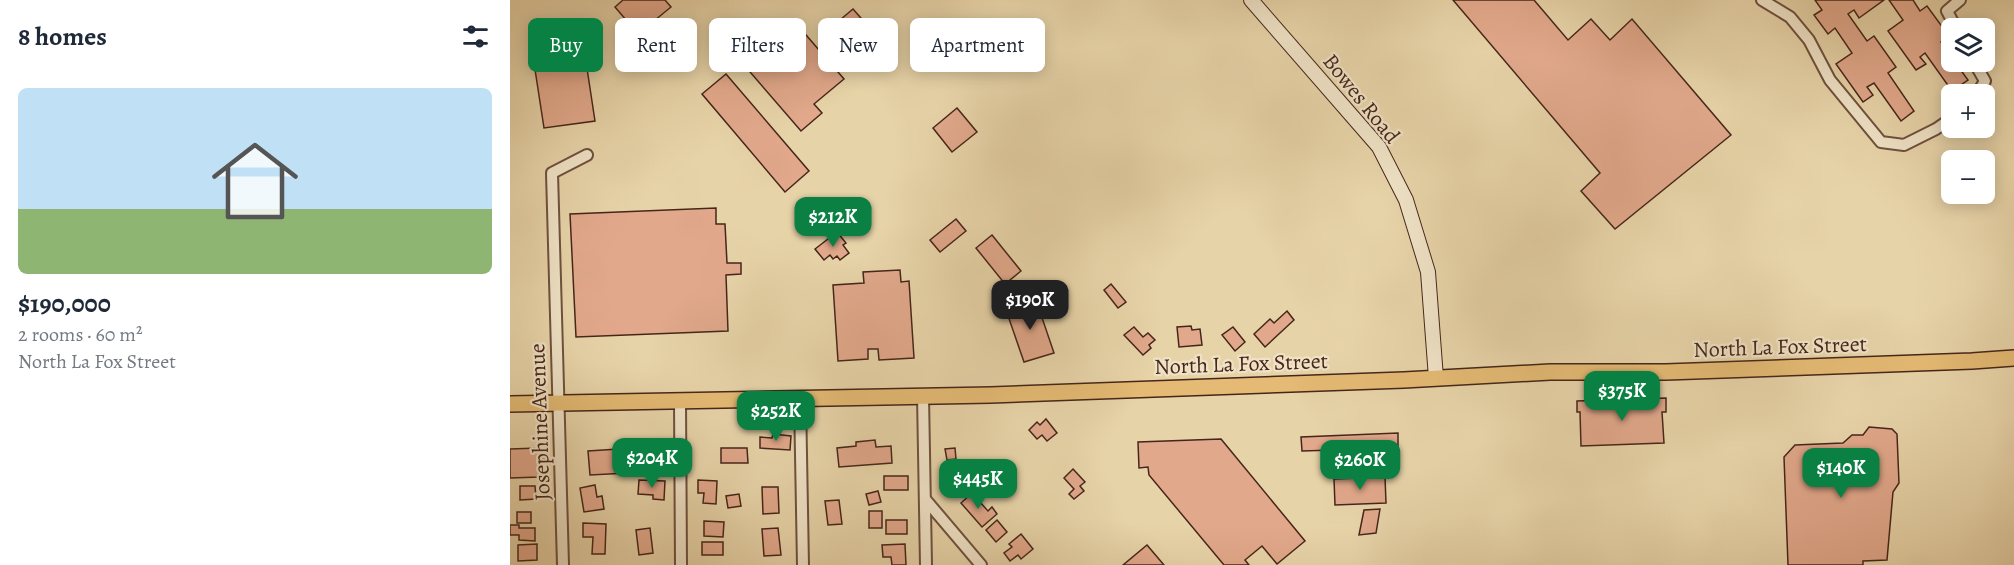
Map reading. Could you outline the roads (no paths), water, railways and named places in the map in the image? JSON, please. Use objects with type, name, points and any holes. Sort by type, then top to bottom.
[{"type":"main road","name":"North La Fox Street","points":[[510,404],[923,396],[1550,372],[1666,372],[1972,362],[2014,358]]},
{"type":"street","name":"Bowes Road","points":[[1251,0],[1379,147],[1406,200],[1428,272],[1436,378]]},
{"type":"street","points":[[1762,0],[1790,18],[1809,40],[1830,80],[1881,142],[1904,145],[1941,126]]},
{"type":"street","points":[[1951,18],[1947,10],[1960,0]]},
{"type":"street","name":"Josephine Avenue","points":[[563,565],[552,173],[587,155]]},
{"type":"street","points":[[923,396],[926,565]]},
{"type":"street","points":[[800,399],[803,565]]},
{"type":"street","points":[[680,401],[681,565]]},
{"type":"street","points":[[925,499],[981,565]]}]
